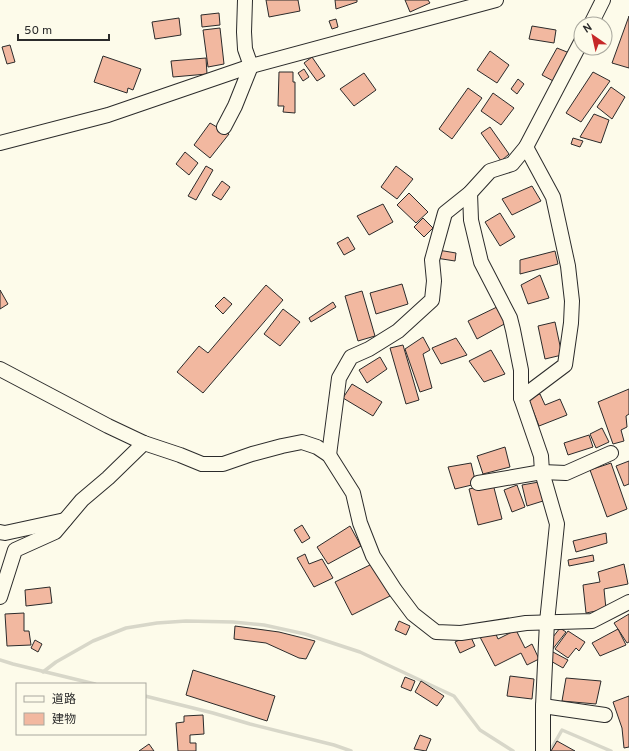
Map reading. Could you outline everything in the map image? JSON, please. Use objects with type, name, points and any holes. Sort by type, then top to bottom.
[{"type":"street","points":[[224,127],[235,106],[251,66],[245,49],[245,0]]},
{"type":"street","points":[[0,143],[108,115],[251,66],[496,0]]},
{"type":"street","points":[[595,16],[603,0]]},
{"type":"street","points":[[329,455],[339,378],[351,357],[369,349],[398,331],[432,300],[434,281],[432,260],[445,213],[470,193],[490,172],[512,164],[526,147],[574,56]]},
{"type":"street","points":[[521,398],[565,365],[571,323],[572,301],[568,266],[553,197],[526,147]]},
{"type":"street","points":[[470,193],[471,220],[481,262],[510,318],[521,370],[521,398],[541,456],[542,472],[557,524],[547,622],[543,706],[543,750]]},
{"type":"street","points":[[0,369],[108,426],[144,443],[202,464],[223,464],[252,454],[302,442],[316,447],[329,455],[353,493],[360,523],[373,556],[395,590],[413,614],[436,632],[461,633],[547,622],[592,621],[629,602]]},
{"type":"street","points":[[0,597],[15,550],[55,532],[82,500],[108,478],[144,443]]},
{"type":"street","points":[[478,483],[542,472],[566,473],[611,453]]},
{"type":"street","points":[[0,532],[5,533],[65,520]]},
{"type":"street","points":[[543,706],[605,715]]},
{"type":"building","points":[[266,0],[298,0],[300,11],[269,17]]},
{"type":"building","points":[[335,0],[357,0],[357,2],[336,9]]},
{"type":"building","points":[[405,0],[428,0],[430,3],[410,12]]},
{"type":"building","points":[[219,13],[220,25],[202,27],[201,15]]},
{"type":"building","points":[[629,16],[629,68],[612,63]]},
{"type":"building","points":[[179,18],[181,35],[155,39],[152,22]]},
{"type":"building","points":[[336,19],[338,27],[332,29],[329,21]]},
{"type":"building","points":[[532,26],[556,30],[554,43],[529,39]]},
{"type":"building","points":[[220,28],[224,64],[208,67],[203,30]]},
{"type":"building","points":[[10,45],[15,62],[7,64],[2,47]]},
{"type":"building","points":[[557,48],[572,54],[555,82],[542,75]]},
{"type":"building","points":[[490,51],[509,65],[497,83],[477,70]]},
{"type":"building","points":[[103,56],[141,69],[133,90],[128,88],[127,93],[94,82]]},
{"type":"building","points":[[312,57],[325,76],[317,81],[304,63]]},
{"type":"building","points":[[206,58],[207,74],[173,77],[171,61]]},
{"type":"building","points":[[304,69],[309,77],[303,81],[298,73]]},
{"type":"building","points":[[279,72],[293,72],[293,82],[295,82],[295,113],[283,112],[284,106],[278,106]]},
{"type":"building","points":[[593,72],[610,81],[581,122],[566,113]]},
{"type":"building","points":[[364,73],[376,90],[354,106],[340,89]]},
{"type":"building","points":[[518,79],[524,84],[517,94],[511,89]]},
{"type":"building","points":[[611,87],[625,97],[612,119],[597,107]]},
{"type":"building","points":[[468,88],[482,98],[452,139],[439,129]]},
{"type":"building","points":[[493,93],[514,108],[501,125],[481,111]]},
{"type":"building","points":[[594,114],[609,120],[601,143],[580,137]]},
{"type":"building","points":[[210,123],[229,134],[210,158],[194,145]]},
{"type":"building","points":[[490,127],[509,154],[501,161],[481,133]]},
{"type":"building","points":[[573,138],[583,141],[580,147],[571,144]]},
{"type":"building","points":[[185,152],[198,163],[189,175],[176,164]]},
{"type":"building","points":[[206,166],[213,170],[196,200],[188,196]]},
{"type":"building","points":[[396,166],[413,179],[397,199],[381,187]]},
{"type":"building","points":[[222,181],[230,187],[221,200],[212,195]]},
{"type":"building","points":[[532,186],[541,201],[512,215],[502,199]]},
{"type":"building","points":[[409,193],[428,212],[416,223],[397,205]]},
{"type":"building","points":[[383,204],[393,222],[369,235],[357,216]]},
{"type":"building","points":[[500,213],[515,237],[500,246],[485,222]]},
{"type":"building","points":[[423,218],[433,228],[424,237],[414,227]]},
{"type":"building","points":[[348,237],[355,249],[344,255],[337,243]]},
{"type":"building","points":[[438,250],[456,253],[455,261],[436,258]]},
{"type":"building","points":[[555,251],[558,264],[520,274],[520,260]]},
{"type":"building","points":[[540,275],[549,298],[528,304],[521,285]]},
{"type":"building","points":[[402,284],[408,304],[376,314],[370,293]]},
{"type":"building","points":[[266,285],[283,300],[203,393],[177,372],[199,346],[208,353]]},
{"type":"building","points":[[0,290],[8,304],[0,309]]},
{"type":"building","points":[[362,291],[375,336],[358,341],[345,296]]},
{"type":"building","points":[[224,297],[232,304],[223,314],[215,306]]},
{"type":"building","points":[[333,302],[336,307],[311,322],[309,318]]},
{"type":"building","points":[[499,306],[508,322],[477,339],[468,321]]},
{"type":"building","points":[[283,309],[300,322],[280,346],[264,334]]},
{"type":"building","points":[[555,322],[562,355],[545,359],[538,326]]},
{"type":"building","points":[[423,337],[430,350],[423,354],[432,388],[420,392],[405,349]]},
{"type":"building","points":[[456,338],[467,355],[441,364],[432,348]]},
{"type":"building","points":[[403,345],[419,400],[406,404],[390,348]]},
{"type":"building","points":[[491,350],[505,374],[484,382],[469,361]]},
{"type":"building","points":[[380,357],[387,369],[367,383],[359,370]]},
{"type":"building","points":[[352,384],[382,402],[373,416],[343,398]]},
{"type":"building","points":[[629,389],[629,414],[626,416],[627,427],[621,430],[624,441],[613,444],[598,402]]},
{"type":"building","points":[[540,394],[545,405],[560,399],[567,415],[539,426],[528,398]]},
{"type":"building","points":[[602,428],[609,442],[596,448],[590,434]]},
{"type":"building","points":[[589,435],[593,447],[568,455],[564,443]]},
{"type":"building","points":[[505,447],[510,467],[483,474],[477,456]]},
{"type":"building","points":[[629,461],[629,484],[624,486],[616,466]]},
{"type":"building","points":[[471,463],[476,484],[455,489],[448,467]]},
{"type":"building","points":[[611,463],[627,509],[607,517],[590,470]]},
{"type":"building","points":[[539,482],[543,501],[527,506],[522,485]]},
{"type":"building","points":[[493,484],[502,519],[478,525],[469,489]]},
{"type":"building","points":[[517,485],[525,507],[512,512],[504,490]]},
{"type":"building","points":[[302,525],[310,538],[302,543],[294,530]]},
{"type":"building","points":[[350,526],[361,546],[328,564],[317,547]]},
{"type":"building","points":[[606,533],[607,543],[576,552],[573,541]]},
{"type":"building","points":[[305,554],[309,564],[322,559],[333,578],[314,587],[297,558]]},
{"type":"building","points":[[593,555],[594,561],[569,566],[568,560]]},
{"type":"building","points":[[374,563],[390,596],[352,615],[335,582]]},
{"type":"building","points":[[624,564],[628,584],[604,589],[606,609],[586,613],[583,585],[600,582],[598,572]]},
{"type":"building","points":[[50,587],[52,603],[26,606],[25,590]]},
{"type":"building","points":[[24,613],[24,631],[29,631],[31,645],[7,646],[5,614]]},
{"type":"building","points":[[629,614],[629,642],[627,643],[614,623]]},
{"type":"building","points":[[399,621],[410,626],[406,635],[395,630]]},
{"type":"building","points":[[235,626],[279,632],[315,641],[306,659],[299,658],[266,643],[234,639]]},
{"type":"building","points":[[560,628],[566,632],[552,650],[546,646]]},
{"type":"building","points":[[618,629],[626,645],[600,656],[592,643]]},
{"type":"building","points":[[494,630],[498,639],[516,630],[525,648],[532,644],[539,659],[527,665],[521,653],[495,666],[480,637]]},
{"type":"building","points":[[568,631],[585,642],[579,651],[576,648],[568,658],[555,649]]},
{"type":"building","points":[[470,635],[475,646],[460,653],[455,642]]},
{"type":"building","points":[[35,640],[42,644],[38,652],[31,648]]},
{"type":"building","points":[[553,652],[568,660],[563,668],[549,660]]},
{"type":"building","points":[[193,670],[275,696],[267,721],[186,695]]},
{"type":"building","points":[[510,676],[534,679],[532,699],[507,696]]},
{"type":"building","points":[[405,677],[415,681],[411,691],[401,687]]},
{"type":"building","points":[[566,678],[601,681],[596,704],[562,701]]},
{"type":"building","points":[[421,681],[444,696],[437,706],[415,692]]},
{"type":"building","points":[[629,696],[629,747],[624,748],[622,728],[613,702]]},
{"type":"building","points":[[203,715],[204,734],[190,735],[190,743],[196,743],[196,751],[178,751],[176,723],[184,722],[184,716]]},
{"type":"building","points":[[420,735],[431,739],[426,751],[414,749]]},
{"type":"building","points":[[557,741],[575,751],[551,751]]},
{"type":"building","points":[[149,744],[154,751],[139,751]]},
{"type":"waterway","points":[[43,672],[56,662],[93,641],[126,628],[157,623],[186,621],[233,622],[264,625],[305,634],[360,652],[454,696],[480,730],[513,751]]},
{"type":"waterway","points":[[0,660],[91,683]]},
{"type":"waterway","points":[[146,696],[334,745],[351,751]]},
{"type":"waterway","points":[[550,751],[562,730],[611,751]]}]
